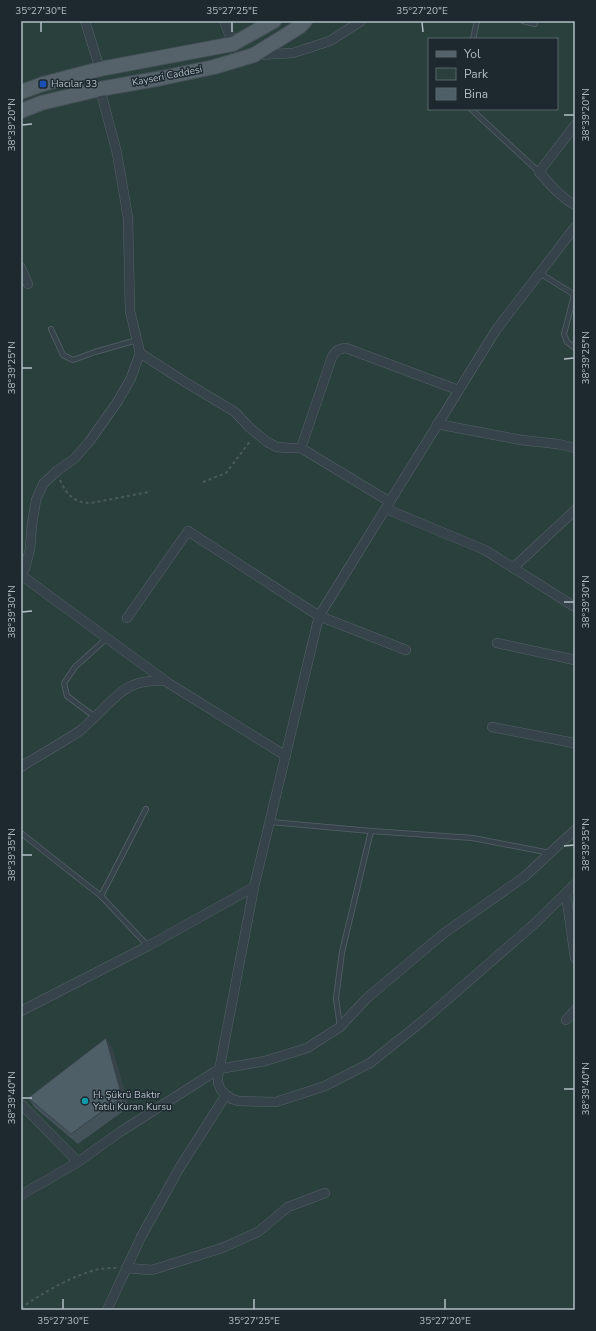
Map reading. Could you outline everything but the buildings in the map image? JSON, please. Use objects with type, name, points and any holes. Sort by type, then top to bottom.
[{"type":"main road","name":"Kayseri Caddesi","points":[[21,92],[44,84],[100,69],[233,44],[274,21]]},
{"type":"main road","name":"Kayseri Caddesi","points":[[21,111],[41,103],[100,89],[214,67],[254,55],[299,27],[305,21]]},
{"type":"street","points":[[85,21],[100,69]]},
{"type":"street","points":[[224,21],[233,44]]},
{"type":"street","points":[[254,55],[293,53],[330,41],[361,21]]},
{"type":"street","points":[[100,89],[117,153],[128,218],[130,311],[140,353],[131,378],[118,401],[89,442],[74,459],[58,470],[44,484],[36,500],[30,549],[25,568],[21,575],[165,681],[286,756]]},
{"type":"street","points":[[575,125],[539,172],[554,189],[575,205]]},
{"type":"street","points":[[575,227],[541,274],[496,330],[319,616],[254,887],[219,1069],[218,1083],[221,1090],[232,1099],[239,1101],[276,1102],[325,1086],[370,1063],[425,1019],[533,926],[575,884]]},
{"type":"street","points":[[21,268],[28,284]]},
{"type":"street","points":[[301,448],[332,357],[334,353],[342,348],[346,348],[458,390]]},
{"type":"street","points":[[140,353],[235,412],[267,442],[277,447],[301,448],[388,505],[485,550],[575,608]]},
{"type":"street","points":[[437,424],[575,448]]},
{"type":"street","points":[[513,568],[575,510]]},
{"type":"street","points":[[128,618],[188,530],[319,616],[406,650]]},
{"type":"street","points":[[497,643],[575,660]]},
{"type":"street","points":[[21,767],[83,729],[118,694],[128,687],[139,682],[151,680],[165,681]]},
{"type":"street","points":[[492,727],[575,743]]},
{"type":"street","points":[[21,1195],[78,1162],[126,1127],[219,1069],[265,1061],[307,1048],[340,1027],[367,998],[442,934],[524,876],[575,830]]},
{"type":"street","points":[[21,1011],[148,946],[254,887]]},
{"type":"street","points":[[566,894],[575,958]]},
{"type":"street","points":[[566,1020],[575,1010]]},
{"type":"street","points":[[107,1310],[141,1237],[180,1167],[226,1095]]},
{"type":"street","points":[[21,1104],[78,1162]]},
{"type":"street","points":[[126,1268],[152,1270],[222,1248],[258,1232],[288,1207],[325,1193]]},
{"type":"lane","points":[[473,38],[478,21]]},
{"type":"lane","points":[[523,21],[535,24]]},
{"type":"lane","points":[[472,110],[539,172]]},
{"type":"lane","points":[[541,274],[574,295],[564,334],[567,342],[575,348]]},
{"type":"lane","points":[[51,329],[63,355],[73,360],[137,340]]},
{"type":"lane","points":[[95,717],[67,696],[64,683],[75,667],[106,639]]},
{"type":"lane","points":[[101,896],[146,809]]},
{"type":"lane","points":[[270,822],[473,838],[550,853]]},
{"type":"lane","points":[[340,1027],[336,998],[342,952],[371,831]]},
{"type":"lane","points":[[21,833],[101,896],[148,946]]},
{"type":"path","points":[[203,482],[226,473],[256,433]]},
{"type":"path","points":[[58,470],[64,489],[70,496],[83,503],[91,503],[149,492]]},
{"type":"path","points":[[21,1308],[77,1276],[101,1269],[126,1268]]},
{"type":"green space","points":[[21,21],[575,21],[575,1310],[21,1310]]},
{"type":"place","name":"Hacılar 33","points":[[43,84]]},
{"type":"place","name":"H. Şükrü Baktır Yatılı Kuran Kursu","points":[[85,1101]]}]
